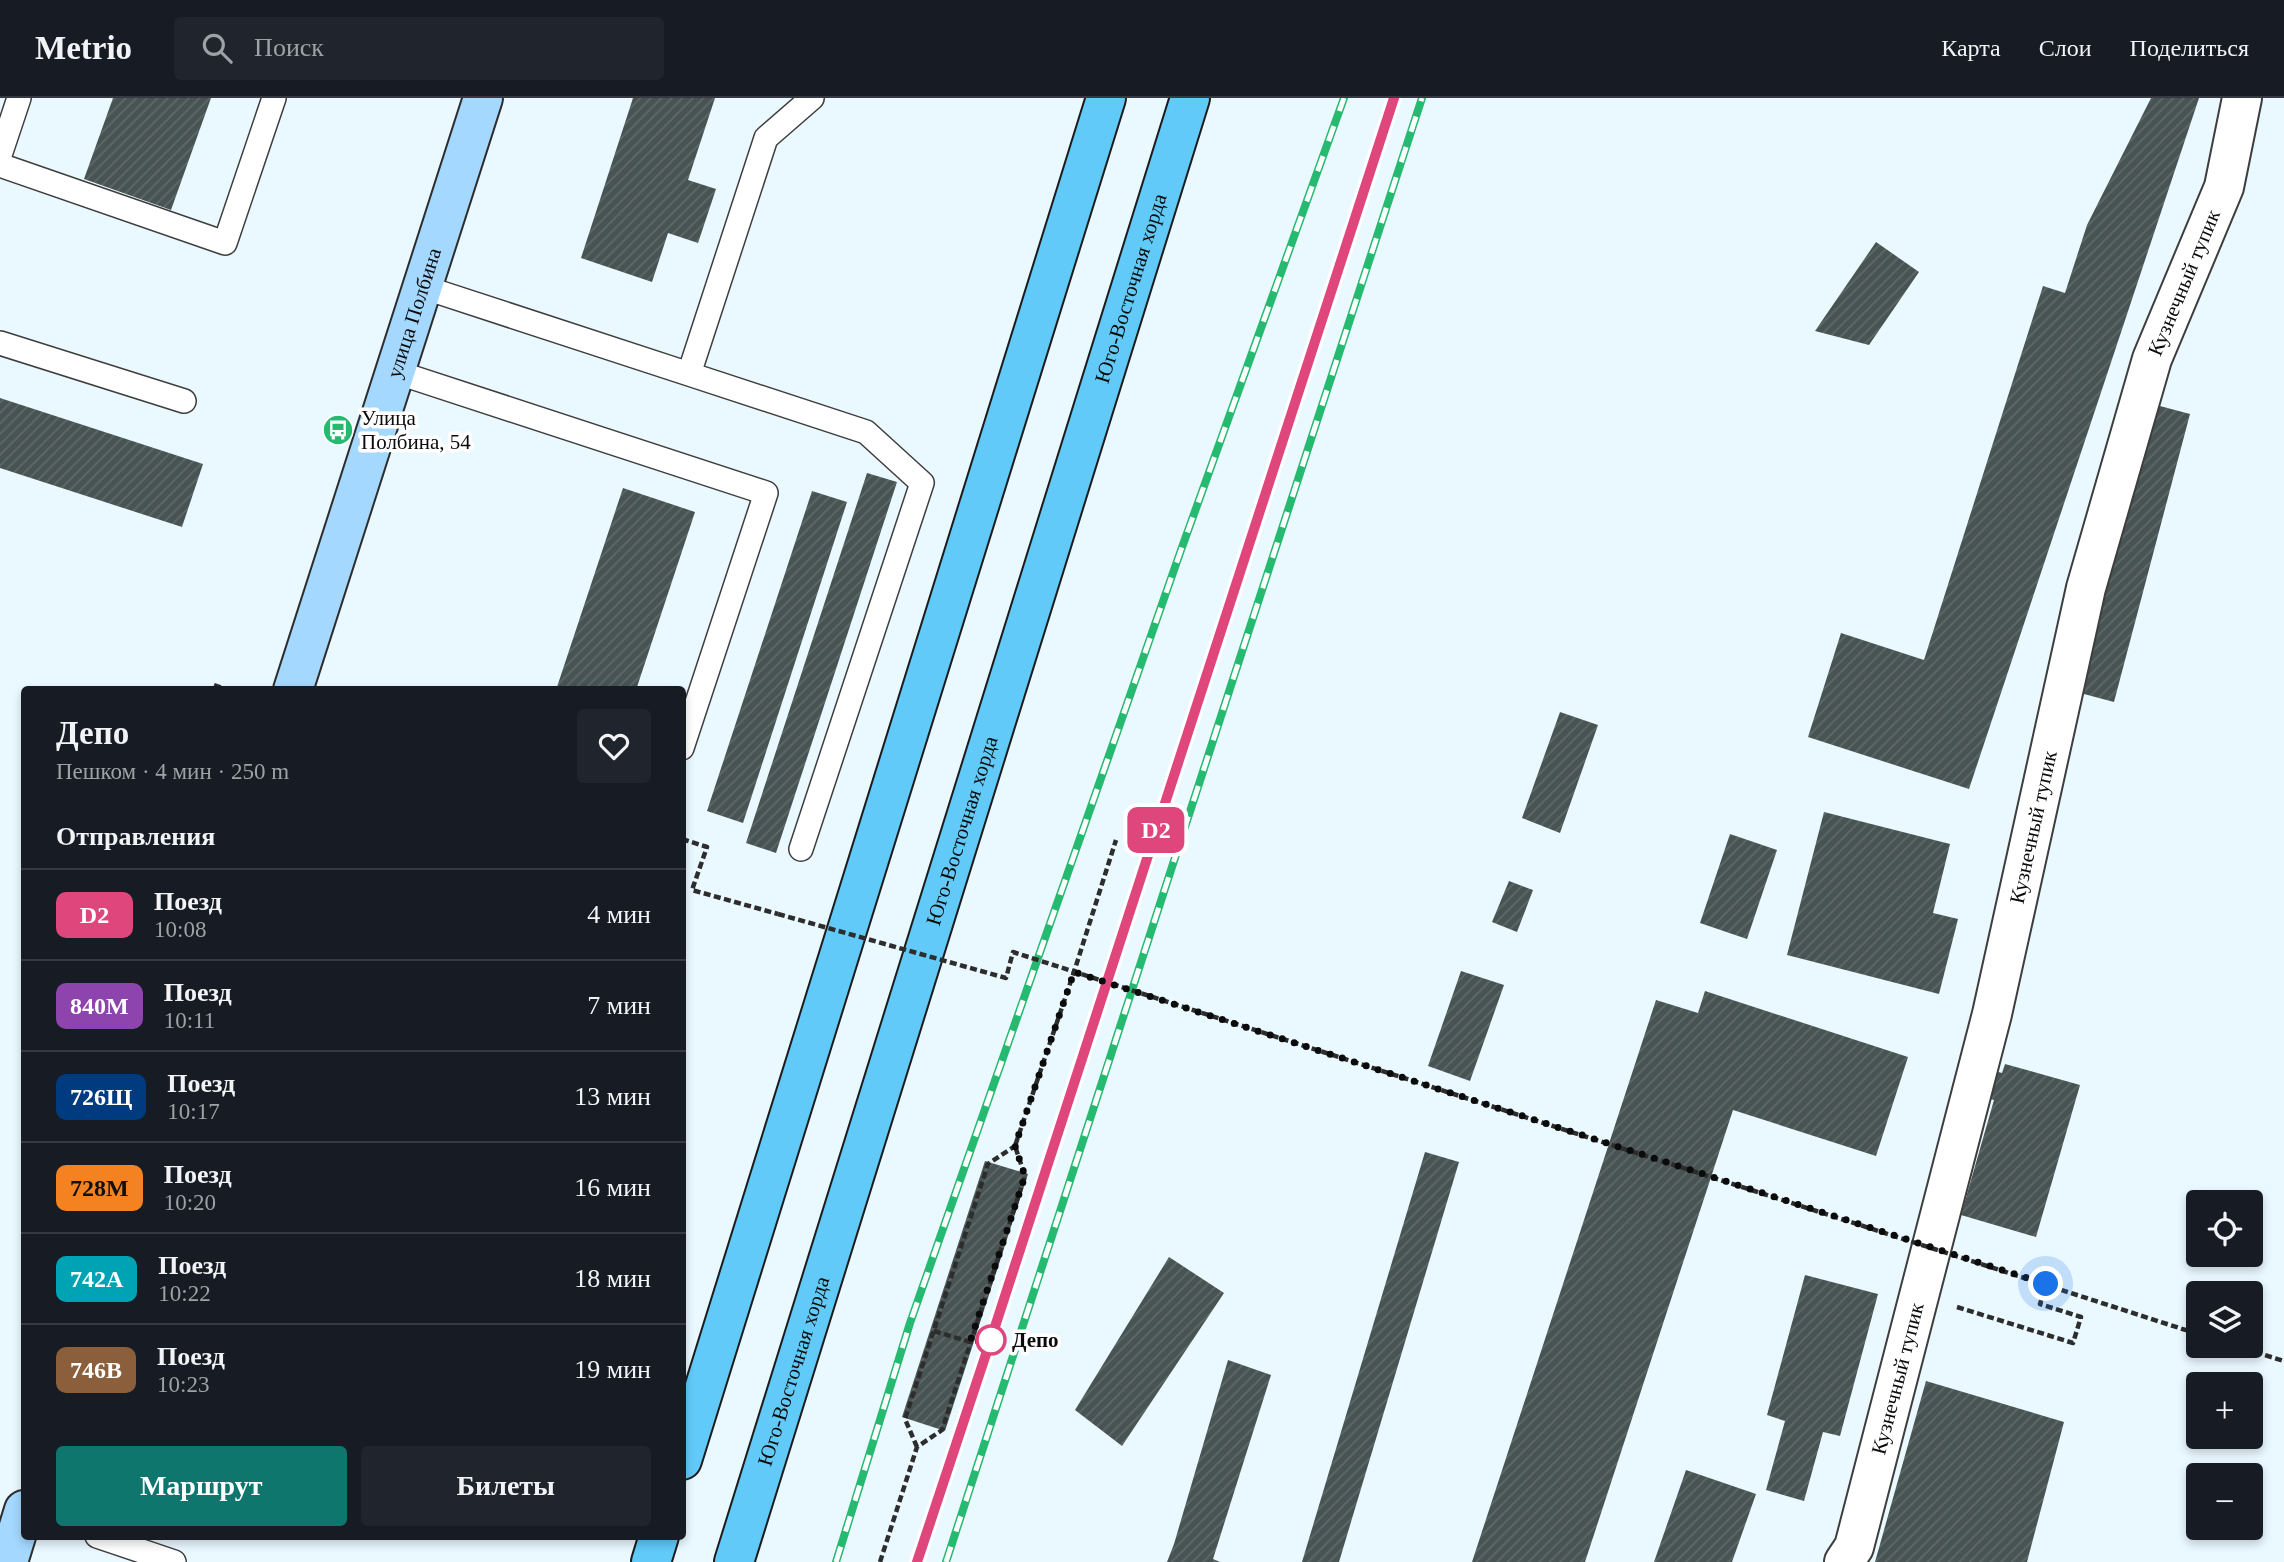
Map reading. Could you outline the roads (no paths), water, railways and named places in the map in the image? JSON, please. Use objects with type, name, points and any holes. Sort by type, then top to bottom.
[{"type":"main road","name":"улица Полбина","points":[[294,686],[483,98]]},
{"type":"main road","points":[[686,1447],[1106,98]]},
{"type":"main road","name":"Юго-Восточная хорда","points":[[734,1562],[1190,98]]},
{"type":"main road","points":[[8,1562],[21,1521]]},
{"type":"main road","points":[[651,1562],[658,1540]]},
{"type":"street","name":"Кузнечный тупик","points":[[1844,1562],[1854,1547],[1992,1014],[2086,588],[2152,359],[2224,187],[2242,98]]},
{"type":"lane","points":[[0,155],[19,98]]},
{"type":"lane","points":[[0,165],[225,243],[275,98]]},
{"type":"lane","points":[[689,374],[766,138],[812,98]]},
{"type":"lane","points":[[423,287],[866,432],[922,483],[801,849]]},
{"type":"lane","points":[[0,343],[184,401]]},
{"type":"lane","points":[[396,372],[766,493],[686,736]]},
{"type":"lane","points":[[109,1540],[174,1562]]},
{"type":"railway","points":[[836,1562],[910,1323],[1181,550],[1344,98]]},
{"type":"railway","points":[[917,1562],[1394,98]]},
{"type":"railway","points":[[946,1562],[1422,98]]},
{"type":"train","name":"D2","points":[[917,1562],[1394,98]]},
{"type":"place","name":"Улица Полбина, 54","points":[[338,430]]},
{"type":"place","name":"Депо","points":[[991,1340]]}]
